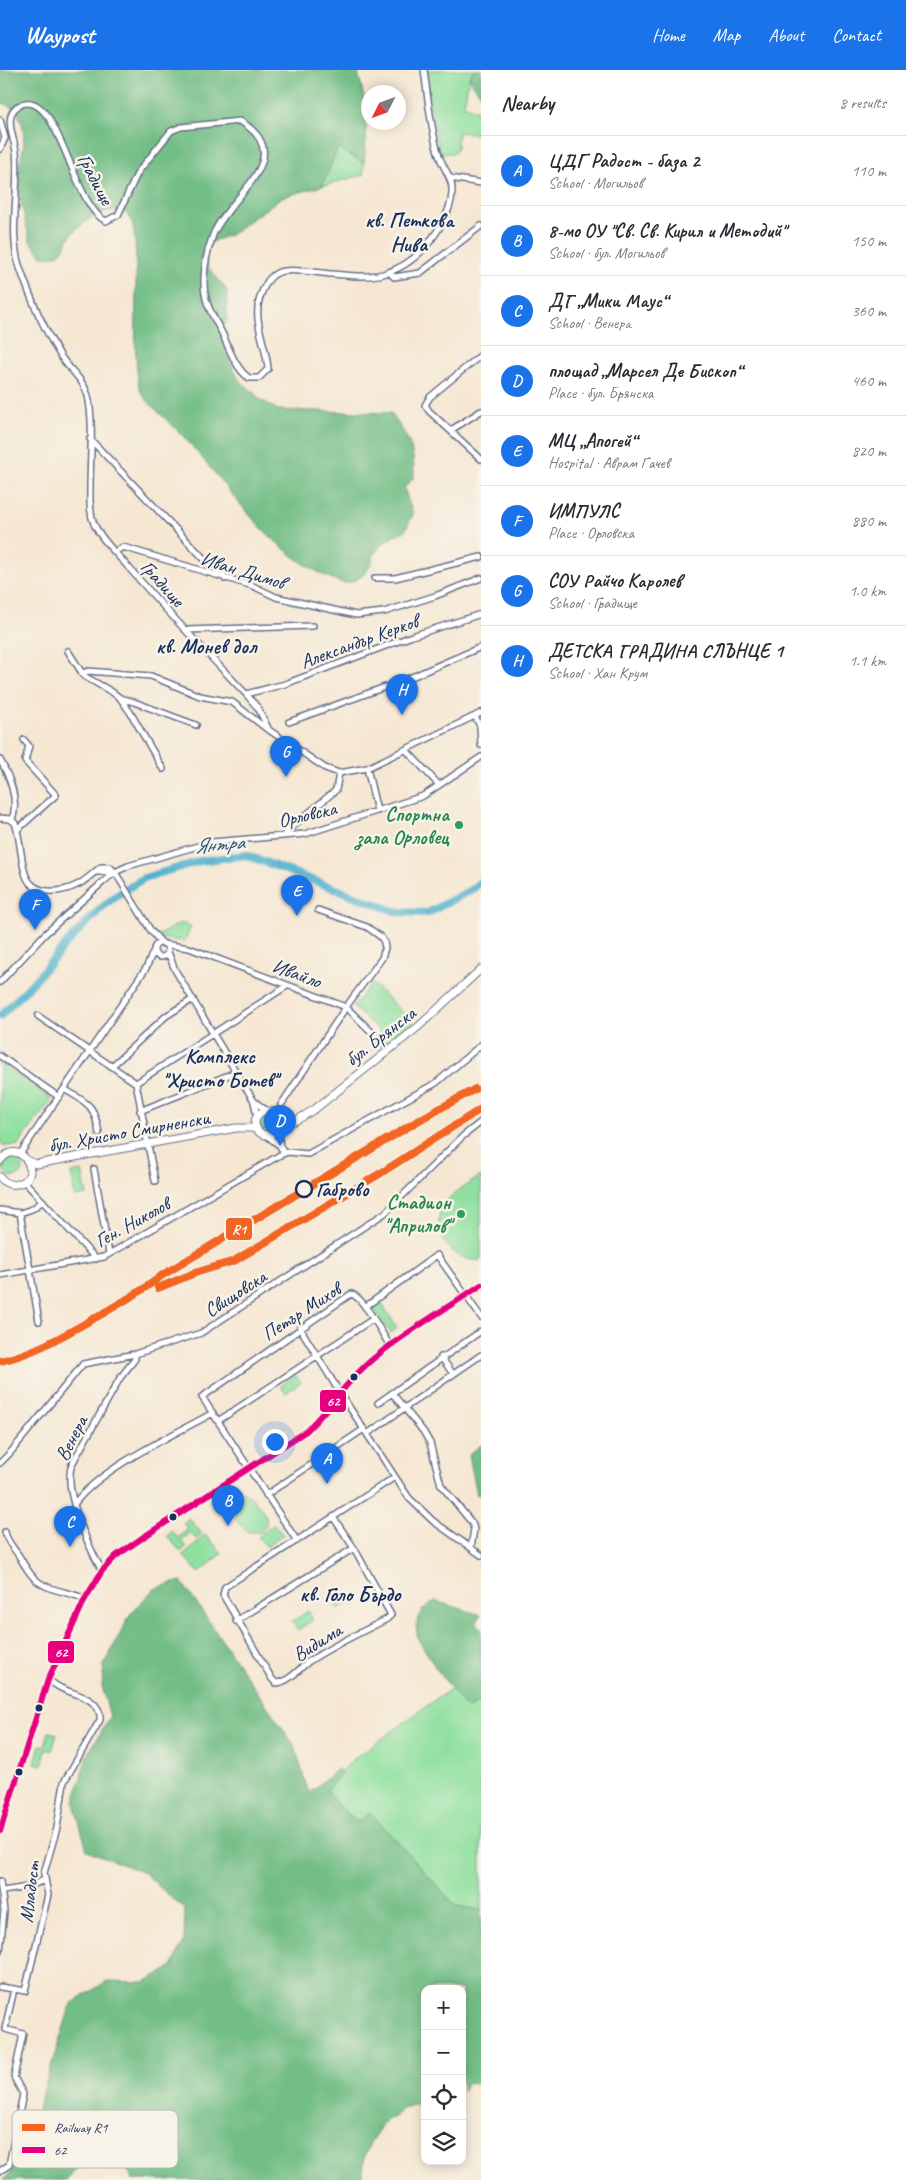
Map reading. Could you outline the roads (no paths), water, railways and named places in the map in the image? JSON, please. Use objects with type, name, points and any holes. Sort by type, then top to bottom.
[{"type":"main road","name":"бул. Брянска","points":[[278,1128],[315,1109],[425,1021],[481,969]]},
{"type":"main road","points":[[277,1117],[278,1128],[273,1134],[266,1135],[257,1130],[255,1122],[257,1117],[267,1111],[277,1117],[293,1121]]},
{"type":"main road","name":"бул. Христо Смирненски","points":[[236,1128],[257,1117]]},
{"type":"main road","name":"бул. Христо Смирненски","points":[[28,1161],[36,1164],[236,1128],[252,1128],[257,1130]]},
{"type":"main road","points":[[0,1161],[9,1154],[20,1154],[28,1161],[30,1168],[26,1178]]},
{"type":"main road","points":[[1,1180],[15,1185],[26,1178],[36,1164]]},
{"type":"street","name":"Градище","points":[[339,773],[325,768],[269,730],[258,708],[160,604],[115,552],[95,525],[92,516],[89,404],[86,387],[57,350],[17,259],[15,246],[16,153],[10,120],[16,108],[28,103],[44,110],[54,125],[88,203],[96,216],[106,221],[118,215],[138,172],[175,128],[234,120],[248,126],[260,137],[264,146],[260,169],[214,231],[207,256],[204,280],[204,291],[210,309],[239,368],[249,378],[259,378],[268,368],[258,325],[260,301],[266,283],[277,273],[291,270],[373,275],[388,272],[410,261],[428,245],[448,212],[452,192],[450,178],[439,156],[436,145],[426,100],[424,70]]},
{"type":"street","points":[[0,120],[5,138],[0,149]]},
{"type":"street","points":[[5,138],[12,137]]},
{"type":"street","points":[[450,178],[481,183]]},
{"type":"street","points":[[388,272],[394,277],[420,273],[481,226]]},
{"type":"street","points":[[481,355],[428,398],[425,405],[475,455],[481,458]]},
{"type":"street","points":[[451,430],[481,411]]},
{"type":"street","points":[[90,438],[211,566],[223,574],[225,579]]},
{"type":"street","name":"Иван Димов","points":[[115,552],[123,548],[253,586],[276,597],[348,614],[366,615],[384,612],[481,578]]},
{"type":"street","points":[[375,578],[395,578],[481,557]]},
{"type":"street","name":"Александър Керков","points":[[246,694],[266,690],[412,636],[481,614]]},
{"type":"street","points":[[186,630],[313,626]]},
{"type":"street","points":[[289,722],[407,679],[481,647]]},
{"type":"street","points":[[68,651],[82,674],[120,698],[163,769]]},
{"type":"street","points":[[82,674],[88,670],[151,676],[200,696],[232,702],[269,730]]},
{"type":"street","points":[[120,698],[196,725]]},
{"type":"street","points":[[284,836],[287,831],[336,790],[339,773],[367,768],[478,714],[481,745]]},
{"type":"street","points":[[17,830],[56,795],[25,761],[29,746],[24,740]]},
{"type":"street","points":[[406,750],[439,785]]},
{"type":"street","points":[[0,760],[9,778],[15,804],[12,820],[17,830],[28,880],[38,890],[52,891],[73,887],[105,866],[115,872],[150,931],[156,954],[162,956],[176,970]]},
{"type":"street","name":"Орловска","points":[[0,982],[45,934],[115,872],[128,866],[212,842],[305,834],[423,796],[480,760]]},
{"type":"street","points":[[367,768],[377,810]]},
{"type":"street","points":[[0,818],[12,820]]},
{"type":"street","points":[[281,1105],[346,1007],[382,958],[384,942],[367,927],[318,910]]},
{"type":"street","points":[[150,931],[163,943],[168,951],[176,970],[254,1101],[267,1111]]},
{"type":"street","points":[[20,1154],[146,968],[155,948],[163,943]]},
{"type":"street","name":"Ивайло","points":[[163,943],[182,946],[346,1007],[389,1049]]},
{"type":"street","points":[[146,968],[168,951],[182,946]]},
{"type":"street","points":[[136,1083],[287,986]]},
{"type":"street","points":[[112,1066],[166,1016],[193,999]]},
{"type":"street","points":[[38,1016],[136,1083],[155,1181]]},
{"type":"street","points":[[266,1135],[280,1146],[284,1152],[308,1154],[436,1083],[481,1045]]},
{"type":"street","points":[[0,1056],[60,1096]]},
{"type":"street","points":[[140,1111],[236,1072]]},
{"type":"street","points":[[64,1089],[93,1108],[99,1133]]},
{"type":"street","points":[[254,1101],[257,1117]]},
{"type":"street","name":"Свищовска","points":[[0,1462],[10,1453],[84,1364],[135,1354],[201,1333],[385,1213],[464,1136],[481,1122]]},
{"type":"street","points":[[278,1128],[280,1146]]},
{"type":"street","name":"Ген. Николов","points":[[0,1276],[96,1259],[109,1254],[284,1152]]},
{"type":"street","points":[[94,1169],[109,1254]]},
{"type":"street","points":[[26,1178],[43,1201],[96,1259]]},
{"type":"street","points":[[0,1210],[20,1213],[32,1209],[43,1201]]},
{"type":"street","points":[[20,1213],[39,1321]]},
{"type":"street","name":"Петър Михов","points":[[212,1413],[202,1397],[351,1294],[356,1296],[365,1307],[437,1255],[465,1295]]},
{"type":"street","points":[[0,1829],[3,1812],[48,1680],[85,1599],[102,1571],[116,1556],[145,1536],[306,1431],[322,1416],[368,1363],[481,1285]]},
{"type":"street","points":[[465,1295],[481,1318]]},
{"type":"street","points":[[365,1307],[390,1346]]},
{"type":"street","points":[[218,1421],[374,1319]]},
{"type":"street","points":[[300,1328],[340,1393],[416,1506],[481,1555]]},
{"type":"street","points":[[378,1403],[441,1357],[481,1331]]},
{"type":"street","name":"Венера","points":[[102,1571],[81,1528],[69,1475],[72,1464],[120,1378],[135,1359],[135,1354]]},
{"type":"street","points":[[266,1495],[404,1408],[481,1355]]},
{"type":"street","points":[[441,1357],[453,1374]]},
{"type":"street","points":[[392,1393],[415,1419],[430,1443],[441,1485],[472,1523],[474,1529],[471,1548]]},
{"type":"street","points":[[75,1503],[80,1496],[113,1469],[212,1413],[297,1541]]},
{"type":"street","points":[[354,1548],[236,1621],[223,1595],[225,1587],[395,1476]]},
{"type":"street","name":"Видима","points":[[236,1621],[272,1679],[279,1683],[284,1682],[308,1662],[387,1619],[390,1612],[354,1548],[333,1517]]},
{"type":"street","points":[[5,1532],[7,1540],[38,1582],[49,1588],[85,1599]]},
{"type":"street","name":"Младост","points":[[14,1989],[25,1991],[48,1895],[44,1873],[57,1828],[64,1782],[100,1720],[100,1710],[96,1705],[73,1691],[64,1689],[48,1680]]},
{"type":"street","points":[[3,1891],[28,1886],[44,1880]]},
{"type":"street","points":[[0,1881],[3,1891],[0,1951]]},
{"type":"street","points":[[0,1986],[14,1989],[2,2029],[23,2034],[14,2077],[24,2094],[21,2110]]},
{"type":"street","points":[[0,2171],[9,2165],[12,2151]]},
{"type":"waterway","name":"Янтра","points":[[0,1016],[29,987],[67,943],[100,909],[117,895],[144,878],[200,861],[246,855],[397,912],[428,913],[474,888],[481,881]]},
{"type":"rail line","name":"R1","points":[[0,1361],[27,1353],[65,1335],[102,1314],[161,1276],[421,1119],[475,1089]]},
{"type":"rail line","name":"R1","points":[[158,1288],[195,1273],[234,1261],[381,1173],[479,1110]]},
{"type":"place","name":"ДЕТСКА ГРАДИНА СЛЪНЦЕ 1","points":[[402,715]]},
{"type":"place","name":"СОУ Райчо Каролев","points":[[286,777]]},
{"type":"place","name":"Спортна зала Орловец","points":[[459,825]]},
{"type":"place","name":"МЦ „Апогей“","points":[[297,916]]},
{"type":"place","name":"ИМПУЛС","points":[[35,930]]},
{"type":"place","name":"площад „Марсел Де Бископ“","points":[[280,1146]]},
{"type":"place","name":"Габрово","points":[[304,1189]]},
{"type":"place","name":"Стадион \"Априлов\"","points":[[461,1214]]},
{"type":"place","name":"ЦДГ Радост - база 2","points":[[327,1484]]},
{"type":"place","name":"8-мо ОУ \"Св. Св. Кирил и Методий\"","points":[[228,1526]]},
{"type":"place","name":"ДГ „Мики Маус“","points":[[70,1547]]},
{"type":"district","name":"кв. Петкова Нива","points":[[409,232]]},
{"type":"district","name":"кв. Монев дол","points":[[206,646]]},
{"type":"district","name":"Комплекс ''Христо Ботев''","points":[[220,1068]]},
{"type":"district","name":"кв. Голо Бърдо","points":[[350,1594]]}]
